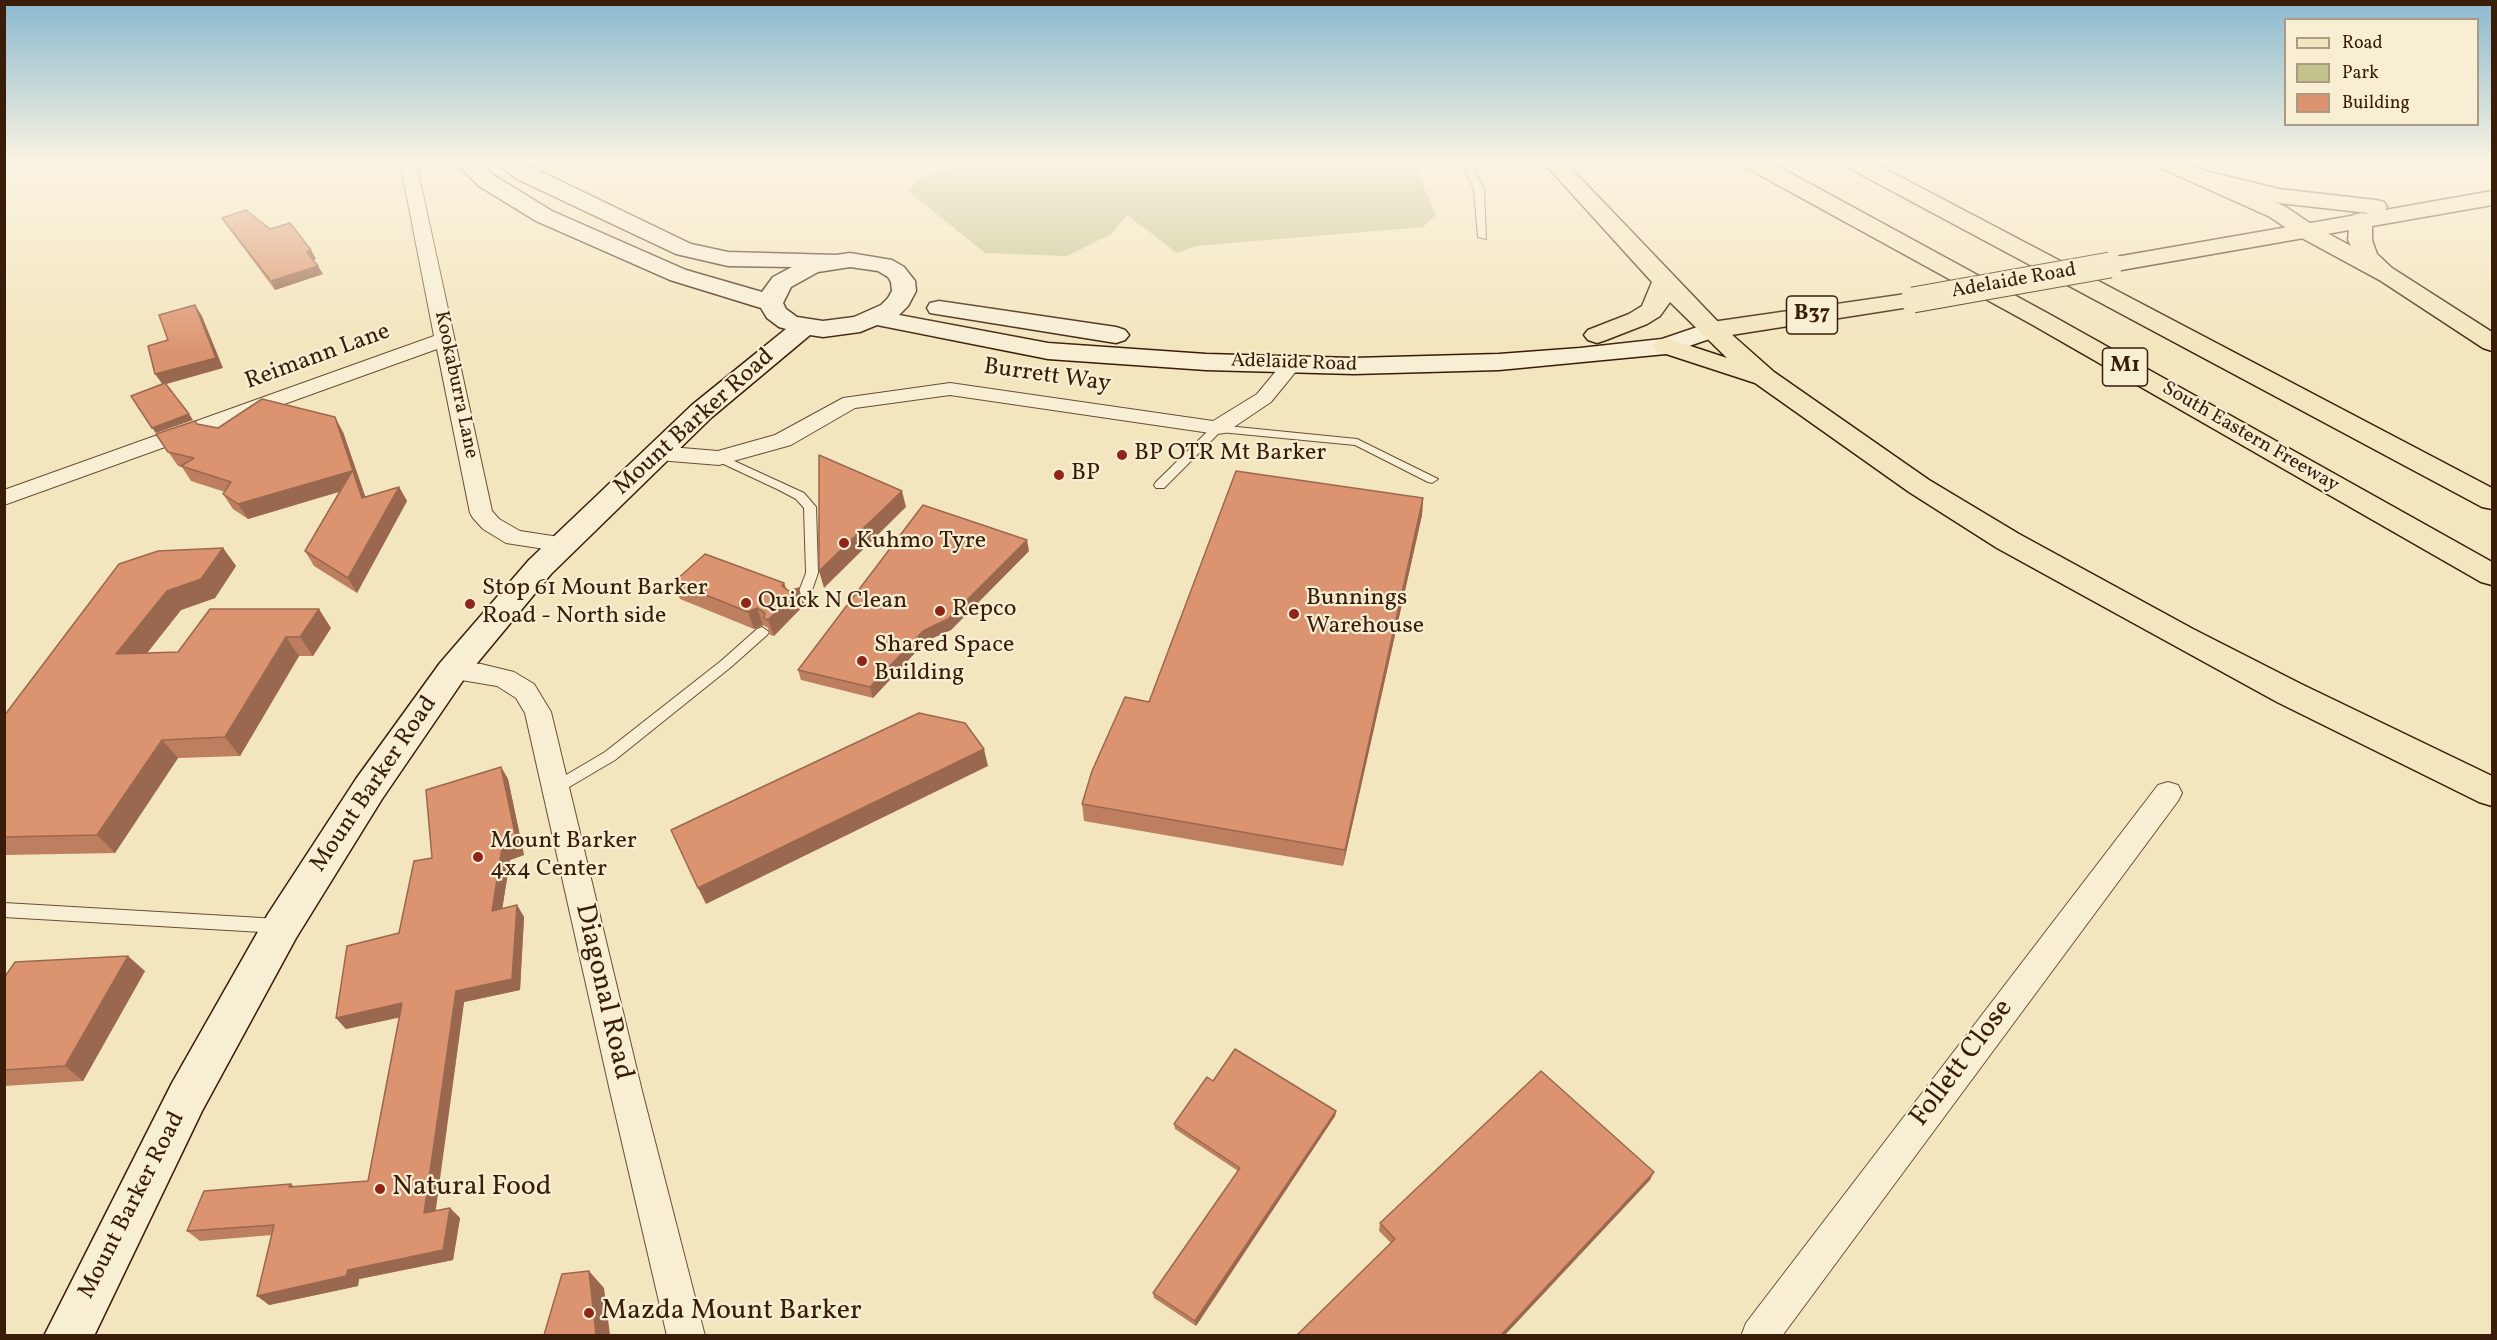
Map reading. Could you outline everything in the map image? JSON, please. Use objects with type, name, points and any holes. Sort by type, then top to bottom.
[{"type":"main road","points":[[566,226],[678,275],[771,303]]},
{"type":"main road","points":[[635,226],[684,249],[728,259],[868,261],[896,272],[903,281],[904,291],[899,301],[877,318],[841,328],[805,327],[788,322],[776,313],[771,303],[774,292],[782,282],[803,269],[831,261]]},
{"type":"main road","points":[[1612,226],[1712,330],[1765,378],[1919,486],[2008,541],[2279,688],[2493,792]]},
{"type":"main road","name":"South Eastern Freeway","points":[[1868,226],[2040,319],[2493,575]]},
{"type":"main road","name":"M1","points":[[1980,226],[2493,500]]},
{"type":"main road","points":[[2298,226],[2389,276],[2493,344]]},
{"type":"main road","name":"Adelaide Road","points":[[877,318],[1048,351],[1206,362],[1381,366],[1498,362],[1666,346],[1712,330],[1913,300],[2333,226]]},
{"type":"main road","points":[[2361,226],[2360,240],[2367,257],[2389,276]]},
{"type":"main road","points":[[1597,335],[1638,319],[1651,311],[1658,302],[1664,281]]},
{"type":"main road","name":"Adelaide Road","points":[[899,301],[1092,333],[1203,344],[1444,346],[1674,328],[1712,330]]},
{"type":"main road","name":"Mount Barker Road","points":[[68,1335],[187,1097],[282,926],[369,789],[452,671],[518,591],[564,544],[702,411],[805,327]]},
{"type":"main road","points":[[1666,346],[1765,378]]},
{"type":"street","name":"Kookaburra Lane","points":[[421,226],[481,513],[491,524],[514,538],[564,544]]},
{"type":"street","name":"Reimann Lane","points":[[4,498],[445,339]]},
{"type":"street","points":[[1217,428],[1264,398],[1292,364]]},
{"type":"street","name":"Burrett Way","points":[[658,453],[719,459],[783,440],[850,402],[950,389],[1217,428]]},
{"type":"street","name":"Diagonal Road","points":[[452,671],[506,679],[525,691],[538,712],[554,789],[686,1335]]},
{"type":"street","name":"Follett Close","points":[[1759,1335],[2168,793]]},
{"type":"lane","points":[[1482,226],[1483,237]]},
{"type":"lane","points":[[1160,485],[1217,428]]},
{"type":"lane","name":"Burrett Way","points":[[1217,428],[1357,442],[1432,479]]},
{"type":"lane","points":[[719,459],[783,487],[800,496],[810,507],[812,573],[805,593],[796,602]]},
{"type":"lane","points":[[554,789],[610,756],[726,664],[762,632]]},
{"type":"lane","points":[[4,910],[282,926]]},
{"type":"green space","points":[[951,226],[1118,226],[1111,234],[1067,256],[985,253]]},
{"type":"green space","points":[[1141,226],[1425,226],[1196,246],[1177,253]]},
{"type":"building","points":[[228,226],[266,226],[270,229],[292,226],[311,250],[307,252],[318,266],[271,281]]},
{"type":"building","points":[[195,305],[216,358],[155,374],[148,346],[168,340],[159,315]]},
{"type":"building","points":[[165,383],[189,414],[152,428],[131,396]]},
{"type":"building","points":[[262,399],[335,417],[362,498],[399,487],[348,578],[305,551],[352,471],[238,504],[223,494],[231,482],[181,466],[194,458],[168,452],[156,434],[195,421],[197,424],[218,428]]},
{"type":"building","name":"Kuhmo Tyre","points":[[819,455],[902,491],[819,571]]},
{"type":"building","name":"Bunnings Warehouse","points":[[1236,471],[1423,498],[1345,850],[1082,804],[1092,771],[1125,697],[1149,702]]},
{"type":"building","points":[[923,505],[1027,540],[948,619],[923,631],[870,687],[798,670]]},
{"type":"building","points":[[223,548],[201,579],[167,591],[116,654],[178,652],[210,609],[319,609],[300,637],[286,637],[225,737],[162,740],[97,835],[4,837],[4,716],[119,564],[158,551]]},
{"type":"building","points":[[705,554],[784,583],[782,586],[789,591],[799,588],[768,620],[764,618],[765,613],[757,608],[748,612],[674,582]]},
{"type":"building","points":[[919,713],[965,723],[984,749],[698,888],[671,830]]},
{"type":"building","points":[[501,767],[517,843],[502,848],[492,911],[517,905],[512,979],[456,991],[424,1213],[450,1208],[443,1250],[348,1270],[346,1276],[257,1296],[274,1225],[187,1231],[204,1191],[368,1181],[402,1003],[336,1018],[347,946],[399,933],[414,861],[432,858],[426,790]]},
{"type":"building","points":[[128,956],[65,1066],[4,1070],[4,978],[15,962]]},
{"type":"building","points":[[1235,1049],[1336,1111],[1195,1321],[1153,1293],[1240,1168],[1174,1124],[1207,1077],[1213,1081]]},
{"type":"building","points":[[1541,1071],[1654,1172],[1501,1335],[1297,1335],[1395,1239],[1380,1223]]},
{"type":"building","points":[[589,1271],[596,1335],[544,1335],[562,1274]]},
{"type":"place","name":"BP OTR Mt Barker","points":[[1122,455]]},
{"type":"place","name":"BP","points":[[1059,475]]},
{"type":"place","name":"Kuhmo Tyre","points":[[844,543]]},
{"type":"place","name":"Quick N Clean","points":[[746,603]]},
{"type":"place","name":"Stop 61 Mount Barker Road - North side","points":[[470,604]]},
{"type":"place","name":"Repco","points":[[940,611]]},
{"type":"place","name":"Bunnings Warehouse","points":[[1294,614]]},
{"type":"place","name":"Shared Space Building","points":[[862,661]]},
{"type":"place","name":"Mount Barker 4x4 Center","points":[[478,857]]},
{"type":"place","name":"Natural Food","points":[[380,1189]]},
{"type":"place","name":"Mazda Mount Barker","points":[[589,1313]]}]
